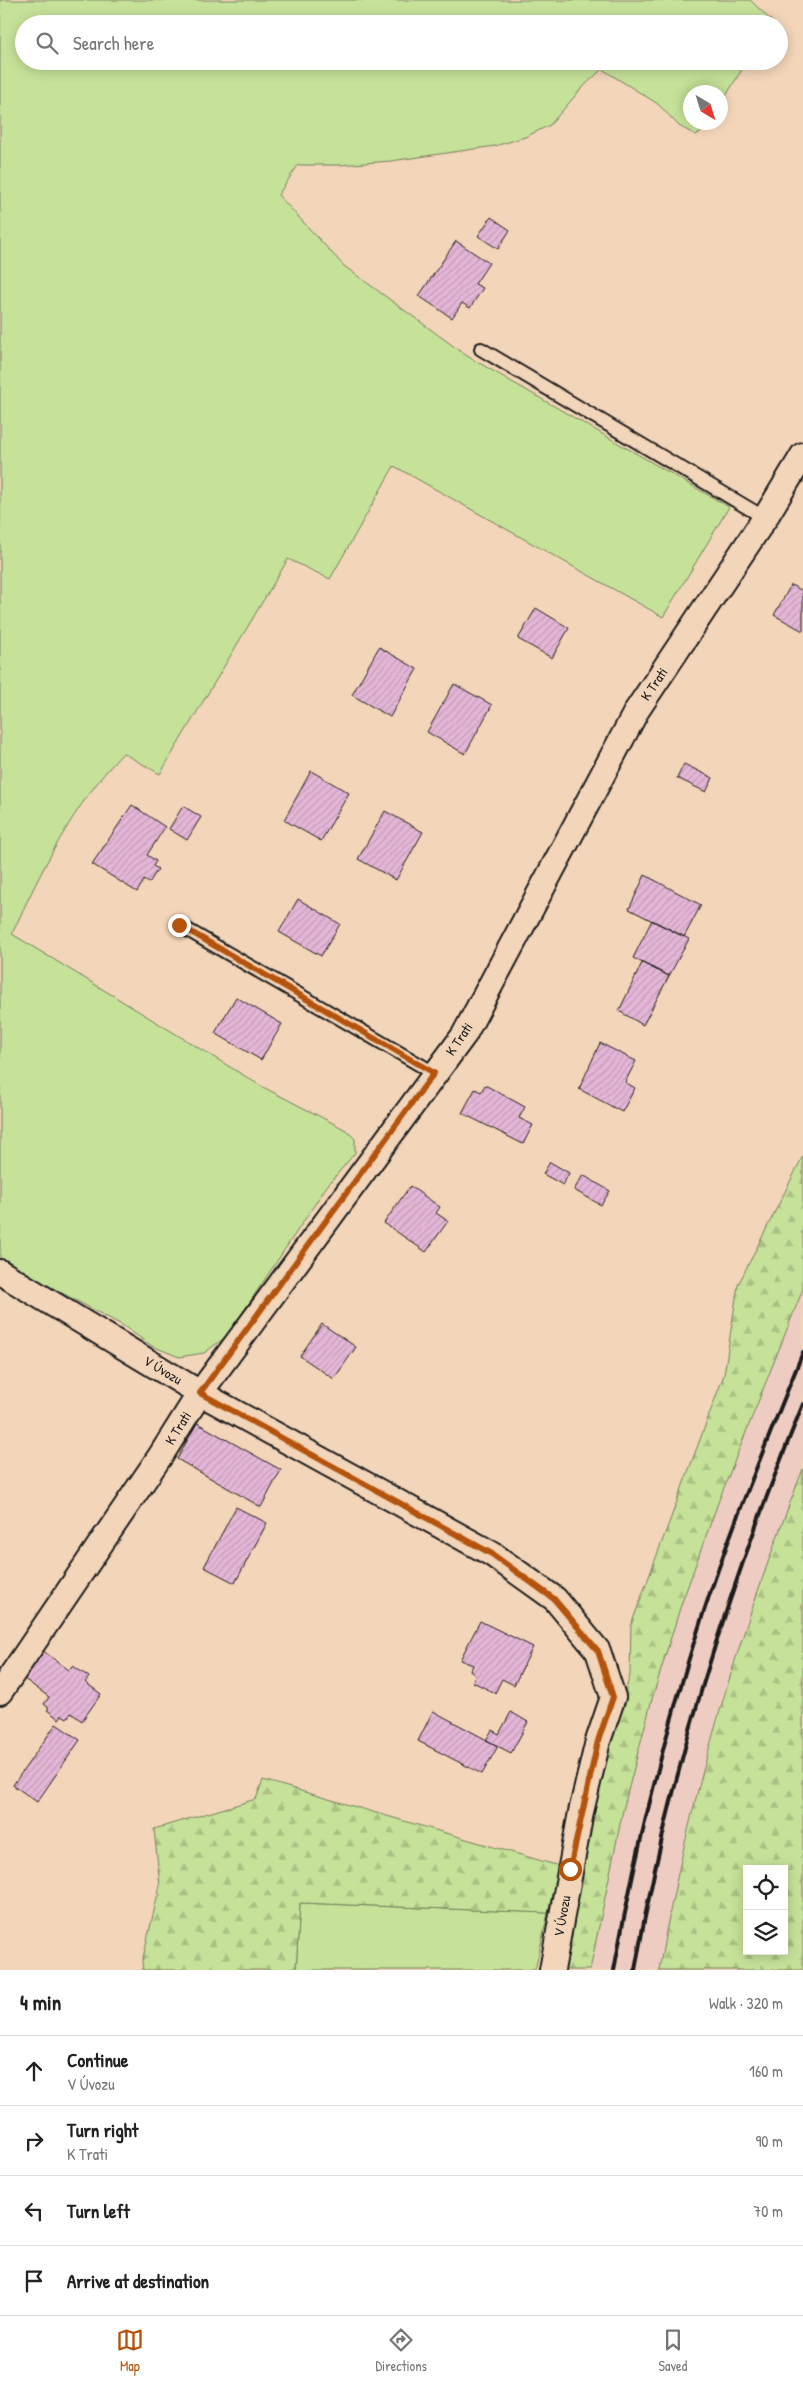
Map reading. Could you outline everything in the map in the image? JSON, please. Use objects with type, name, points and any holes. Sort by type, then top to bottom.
[{"type":"street","name":"K Trati","points":[[0,1692],[161,1455],[200,1393],[434,1073],[464,1035],[636,710],[765,518],[803,455]]},
{"type":"street","name":"V Úvozu","points":[[0,1272],[200,1393],[492,1554],[554,1599],[598,1651],[613,1697],[598,1741],[581,1812],[552,1970]]},
{"type":"lane","points":[[481,349],[765,518]]},
{"type":"lane","points":[[179,925],[434,1073]]},
{"type":"shaded area","points":[[803,1289],[803,1469],[745,1626],[716,1718],[688,1825],[659,1970],[590,1970],[623,1810],[652,1699],[681,1605],[719,1500]]},
{"type":"green space","points":[[0,0],[750,0],[766,15],[15,15],[15,70],[601,70],[581,89],[550,125],[525,137],[495,146],[391,161],[339,165],[298,165],[278,195],[344,266],[467,356],[729,507],[663,617],[394,466],[330,579],[288,559],[160,774],[123,753],[89,794],[47,862],[12,934],[261,1086],[346,1130],[355,1139],[355,1153],[327,1186],[227,1336],[204,1353],[179,1357],[152,1346],[122,1325],[0,1260]]},
{"type":"green space","points":[[604,70],[742,70],[728,92],[728,85],[683,85],[683,128],[658,104]]},
{"type":"green space","points":[[687,130],[704,130],[696,135]]},
{"type":"green space","points":[[803,1156],[803,1289],[719,1500],[681,1605],[652,1699],[623,1810],[590,1970],[561,1970],[587,1830],[630,1675],[631,1625],[724,1375],[738,1285]]},
{"type":"green space","points":[[803,1469],[803,1970],[659,1970],[685,1842],[701,1779],[718,1716],[758,1592]]},
{"type":"green space","points":[[263,1780],[559,1866],[548,1913],[300,1903],[296,1970],[143,1970],[142,1962],[160,1885],[154,1829],[256,1799]]},
{"type":"green space","points":[[300,1903],[548,1913],[535,1970],[296,1970]]},
{"type":"building","points":[[491,217],[510,230],[498,249],[478,236]]},
{"type":"building","points":[[456,241],[489,263],[475,284],[483,288],[470,308],[462,303],[452,318],[419,296]]},
{"type":"building","points":[[791,585],[803,591],[803,631],[774,615]]},
{"type":"building","points":[[536,608],[569,628],[552,658],[518,639]]},
{"type":"building","points":[[379,647],[417,669],[390,717],[352,695]]},
{"type":"building","points":[[454,684],[492,705],[465,754],[427,732]]},
{"type":"building","points":[[684,764],[713,778],[706,792],[677,778]]},
{"type":"building","points":[[311,771],[349,793],[321,841],[284,820]]},
{"type":"building","points":[[132,805],[165,827],[147,855],[156,861],[153,866],[158,869],[149,883],[144,880],[137,892],[92,864]]},
{"type":"building","points":[[183,806],[201,817],[187,840],[169,829]]},
{"type":"building","points":[[385,811],[423,832],[396,880],[358,859]]},
{"type":"building","points":[[645,875],[701,905],[684,937],[629,909]]},
{"type":"building","points":[[298,899],[340,924],[321,956],[279,932]]},
{"type":"building","points":[[652,920],[689,939],[669,976],[633,958]]},
{"type":"building","points":[[642,963],[669,976],[643,1025],[619,1011]]},
{"type":"building","points":[[236,997],[282,1024],[261,1060],[215,1033]]},
{"type":"building","points":[[600,1043],[636,1061],[625,1082],[635,1088],[622,1112],[579,1089]]},
{"type":"building","points":[[485,1085],[525,1107],[519,1118],[533,1125],[523,1144],[462,1113],[475,1089],[481,1092]]},
{"type":"building","points":[[550,1162],[569,1173],[563,1185],[543,1174]]},
{"type":"building","points":[[583,1175],[610,1191],[601,1205],[574,1190]]},
{"type":"building","points":[[410,1186],[440,1207],[436,1213],[448,1221],[426,1252],[384,1223]]},
{"type":"building","points":[[322,1324],[356,1347],[334,1379],[300,1356]]},
{"type":"building","points":[[197,1423],[281,1470],[261,1507],[177,1459]]},
{"type":"building","points":[[236,1507],[267,1523],[235,1583],[204,1567]]},
{"type":"building","points":[[480,1621],[533,1647],[514,1685],[502,1679],[495,1693],[473,1682],[475,1675],[470,1671],[473,1665],[460,1660]]},
{"type":"building","points":[[43,1651],[69,1670],[73,1666],[89,1677],[85,1682],[101,1694],[82,1721],[71,1713],[67,1718],[62,1715],[59,1719],[47,1710],[49,1708],[44,1704],[49,1697],[23,1678]]},
{"type":"building","points":[[433,1711],[498,1746],[482,1774],[418,1741]]},
{"type":"building","points":[[511,1712],[528,1722],[511,1753],[486,1740],[492,1730],[499,1734]]},
{"type":"building","points":[[56,1724],[80,1740],[37,1802],[13,1785]]},
{"type":"railway","points":[[614,1970],[652,1790],[689,1658],[726,1548],[803,1352]]},
{"type":"railway","points":[[635,1970],[665,1824],[704,1682],[750,1543],[803,1404]]},
{"type":"route","points":[[179,925],[434,1073],[200,1393],[492,1554],[554,1599],[598,1651],[613,1697],[598,1741],[570,1869]]}]
